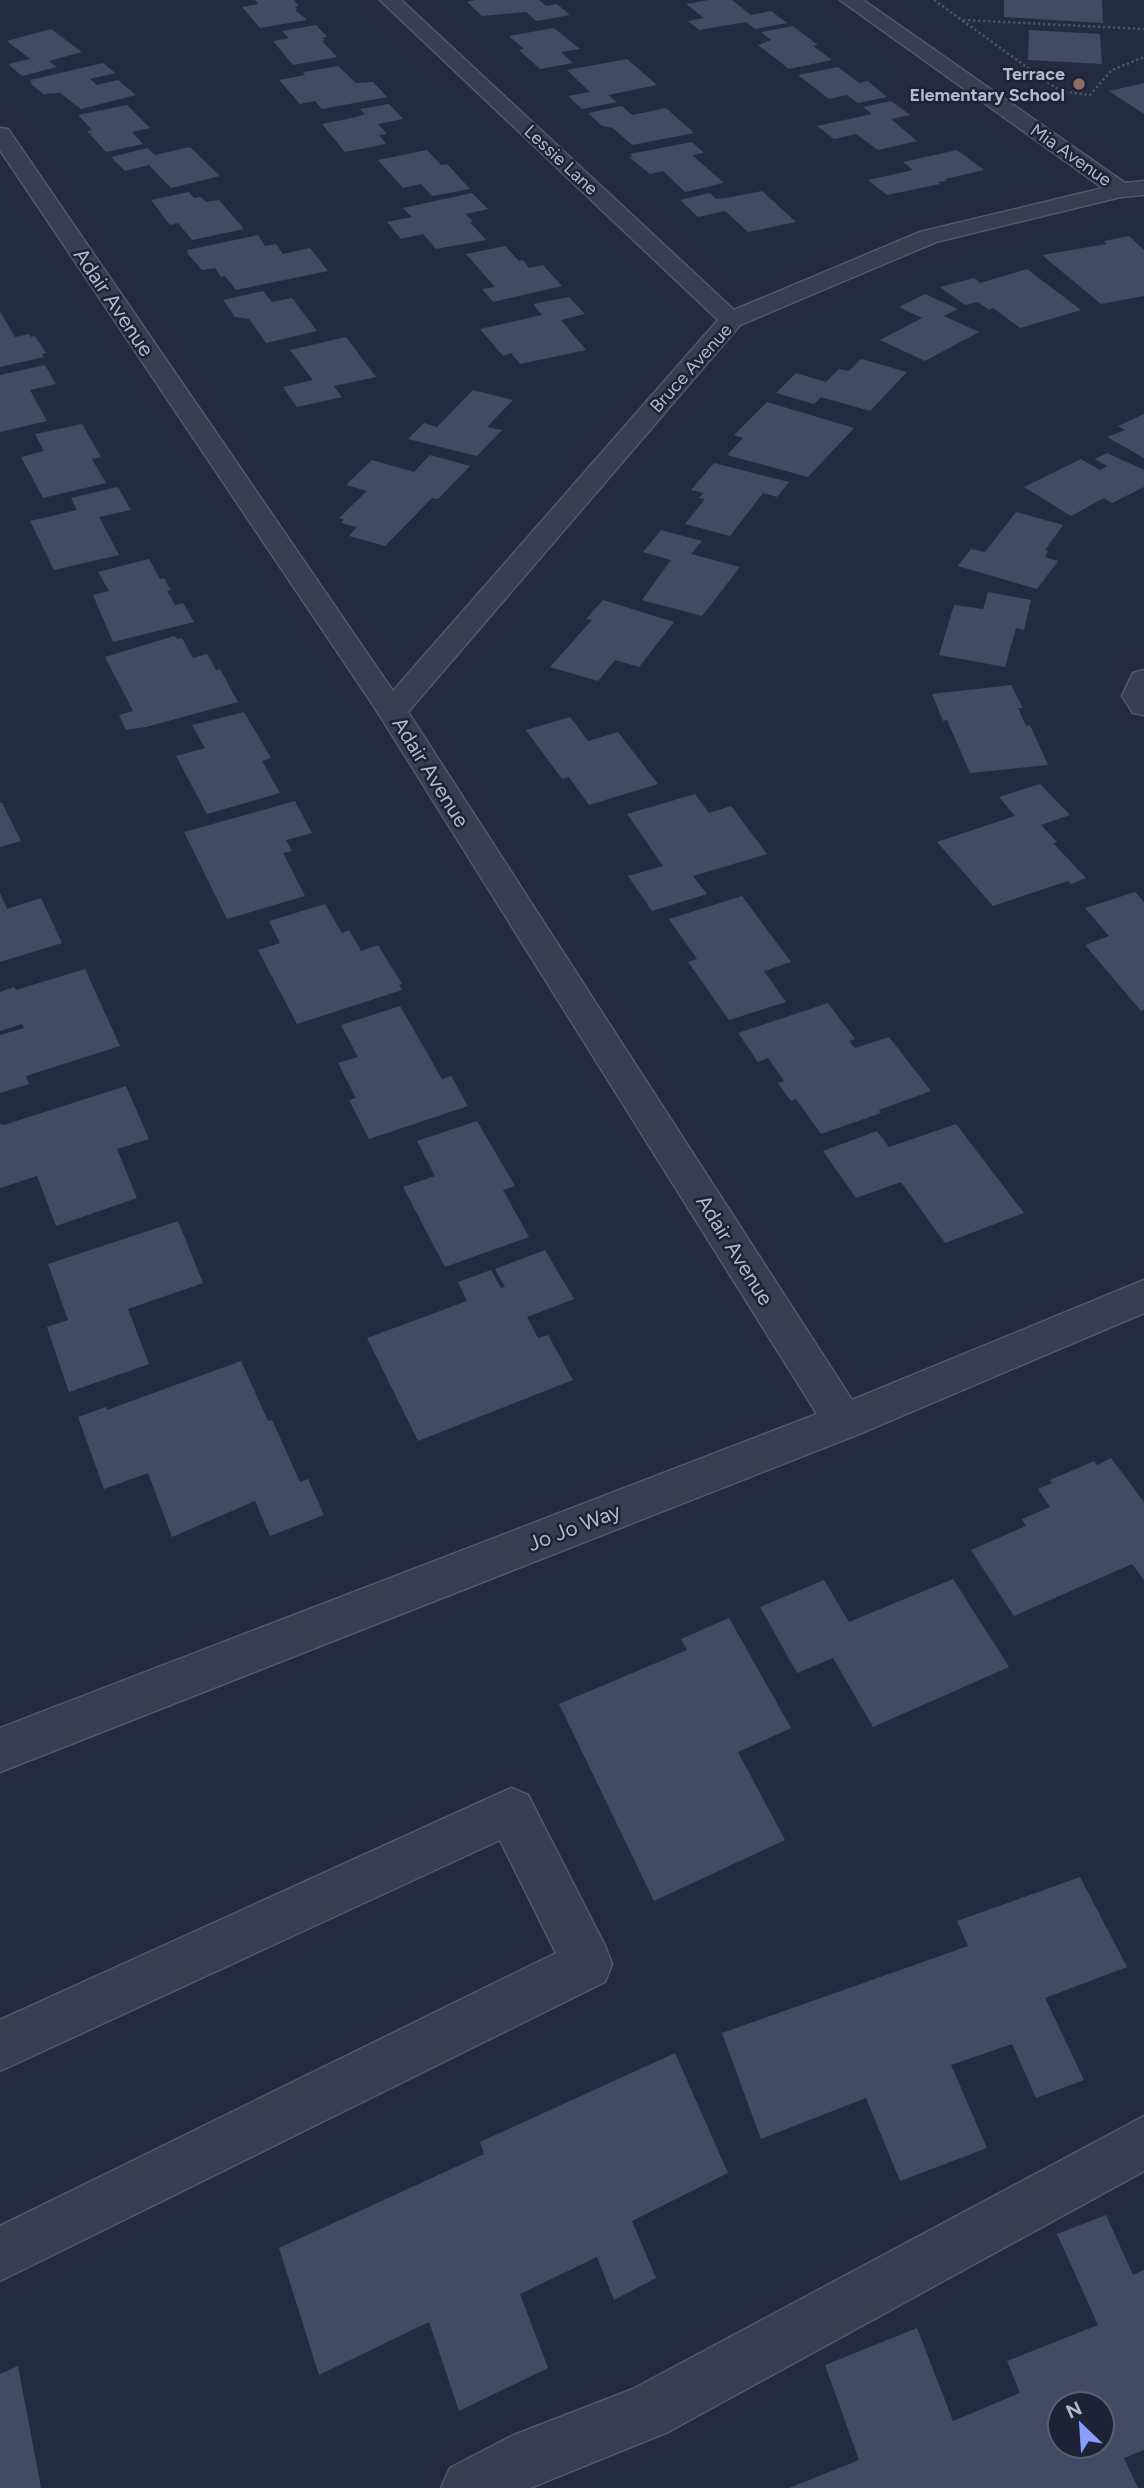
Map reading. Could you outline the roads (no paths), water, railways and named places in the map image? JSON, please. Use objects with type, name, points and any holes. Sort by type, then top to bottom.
[{"type":"street","name":"Lessie Lane","points":[[390,0],[731,320]]},
{"type":"street","name":"Mia Avenue","points":[[850,0],[1133,189]]},
{"type":"street","name":"Adair Avenue","points":[[0,134],[392,711],[844,1422]]},
{"type":"street","name":"Bruce Avenue","points":[[392,711],[731,320],[928,237],[1133,189]]},
{"type":"street","points":[[1144,679],[1137,696],[1144,706]]},
{"type":"street","name":"Jo Jo Way","points":[[0,1750],[844,1422],[1144,1296]]},
{"type":"street","points":[[0,2046],[511,1811],[587,1964],[0,2254]]},
{"type":"street","points":[[470,2488],[534,2455],[648,2412],[1144,2142]]},
{"type":"place","name":"Terrace Elementary School","points":[[1079,84]]}]
